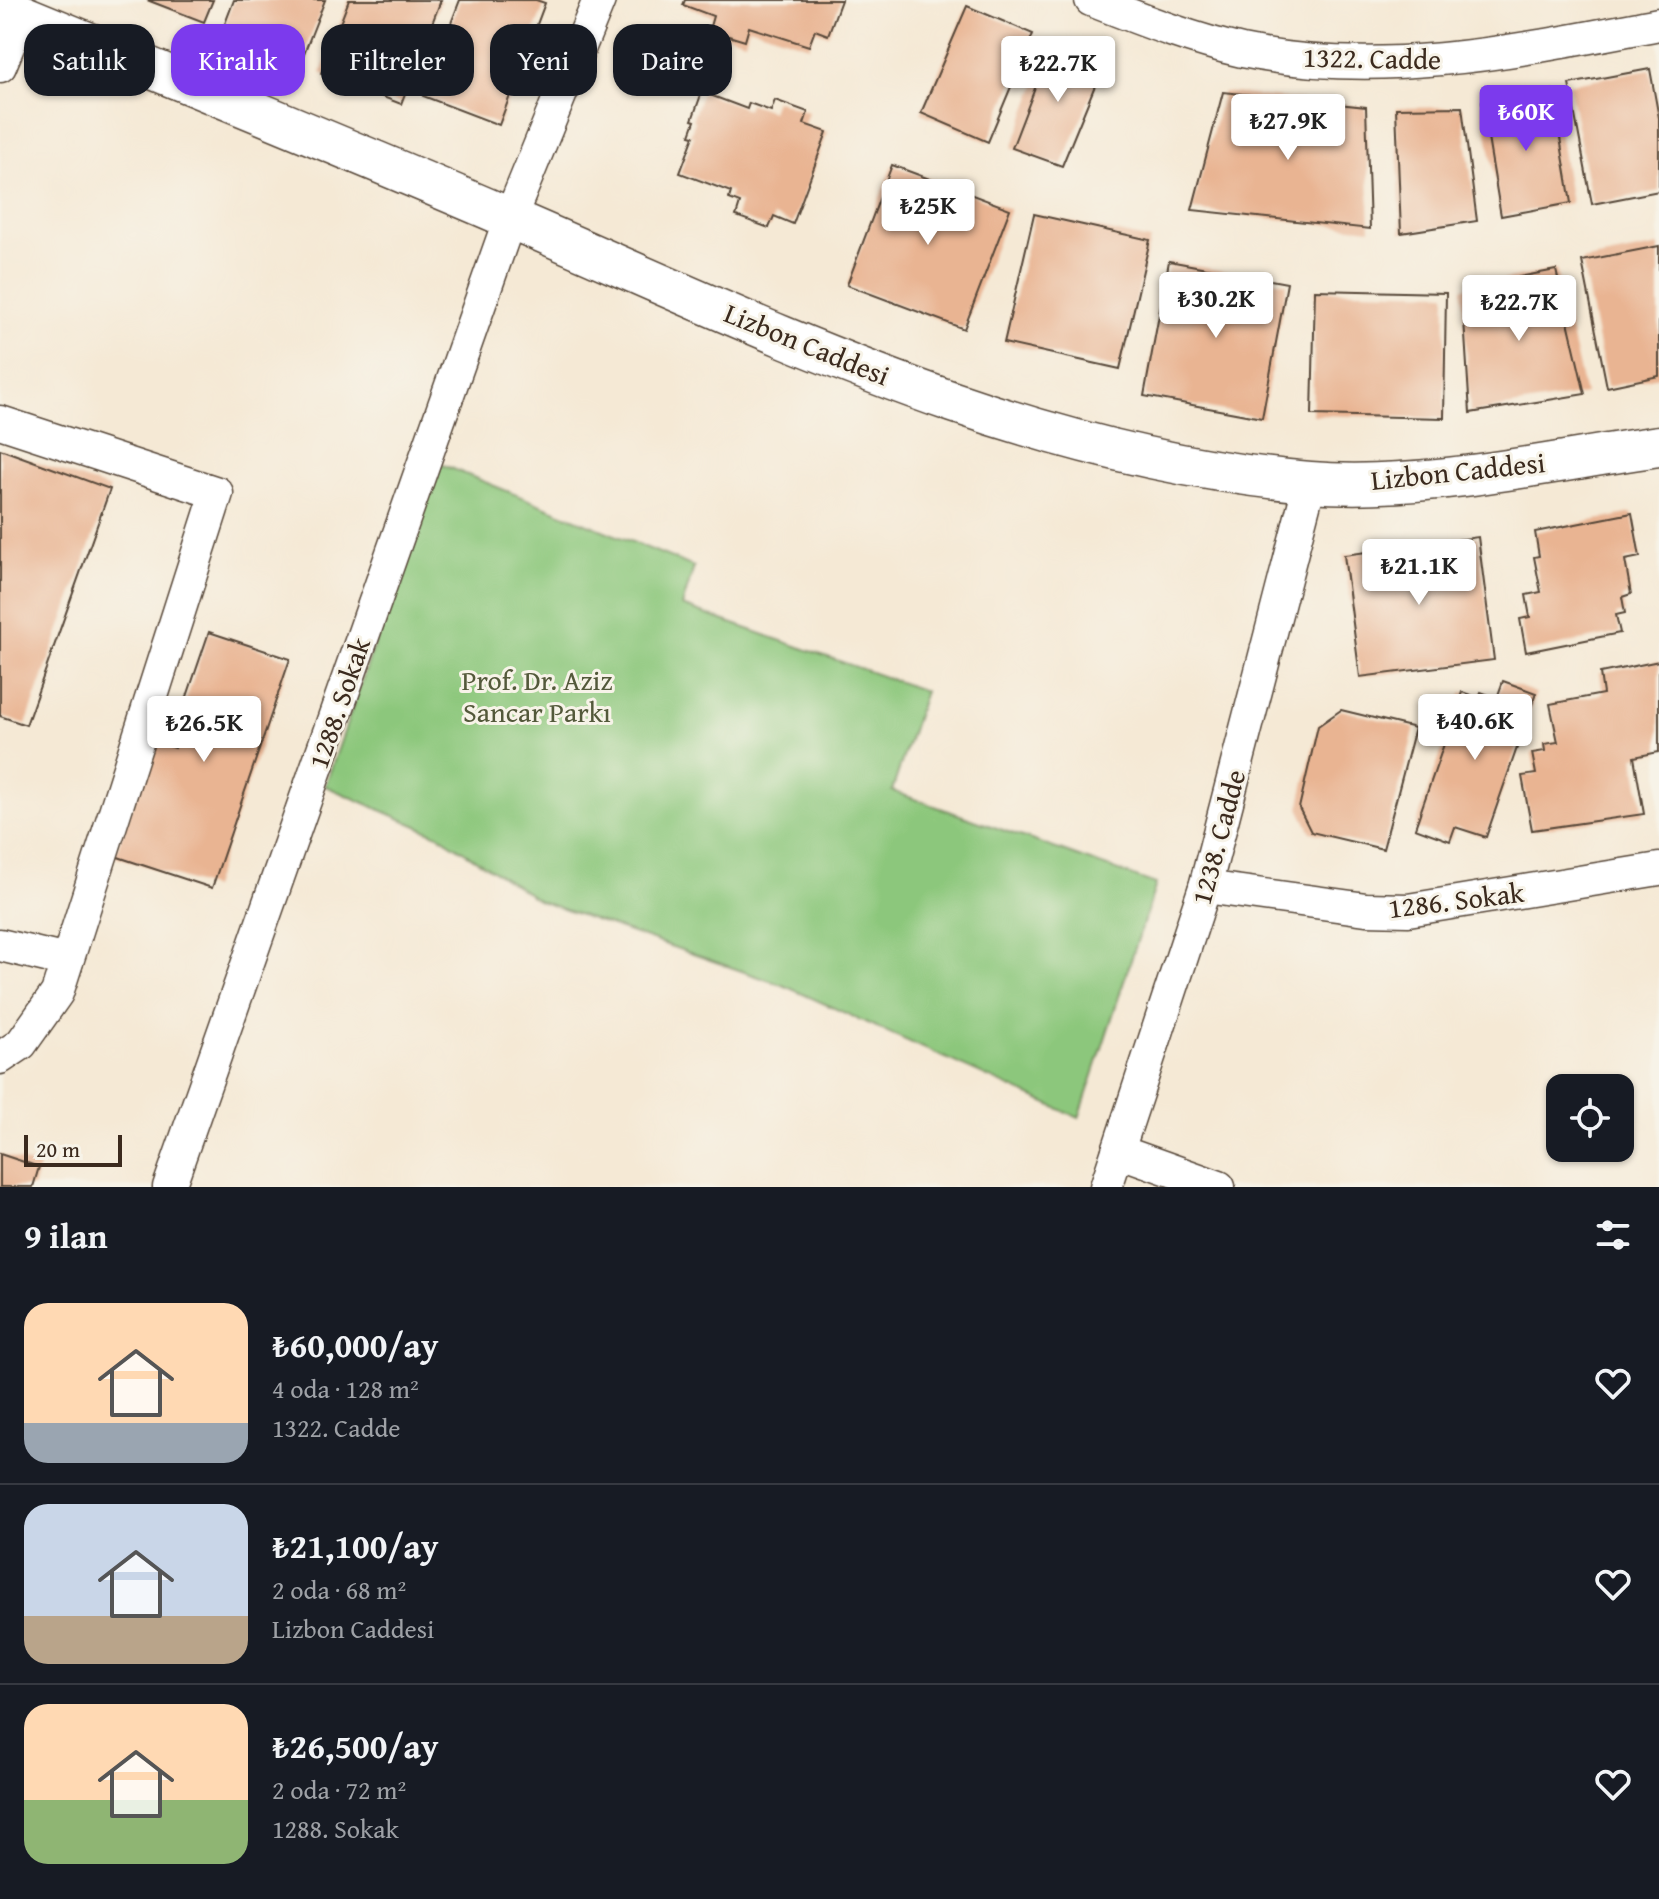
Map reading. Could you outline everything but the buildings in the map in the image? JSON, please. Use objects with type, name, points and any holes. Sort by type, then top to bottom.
[{"type":"main road","name":"Lizbon Caddesi","points":[[10,10],[510,218],[807,347],[1006,419],[1166,460],[1310,482],[1399,483],[1659,446]]},
{"type":"street","name":"1288. Sokak","points":[[169,1187],[510,218],[599,0]]},
{"type":"street","name":"1322. Cadde","points":[[1091,0],[1157,26],[1230,48],[1344,62],[1450,60],[1657,19]]},
{"type":"street","points":[[0,66],[10,10]]},
{"type":"street","points":[[0,422],[217,493],[57,993],[21,1044],[0,1058]]},
{"type":"street","name":"1238. Cadde","points":[[1106,1187],[1205,887],[1310,482]]},
{"type":"street","name":"1286. Sokak","points":[[1205,887],[1366,909],[1408,910],[1659,869]]},
{"type":"street","points":[[0,945],[67,961]]},
{"type":"street","points":[[1118,1151],[1219,1187]]},
{"type":"green space","name":"Prof. Dr. Aziz Sancar Parkı","points":[[438,463],[694,567],[682,606],[925,691],[892,791],[1156,884],[1079,1118],[785,986],[540,901],[438,835],[325,786]]}]
